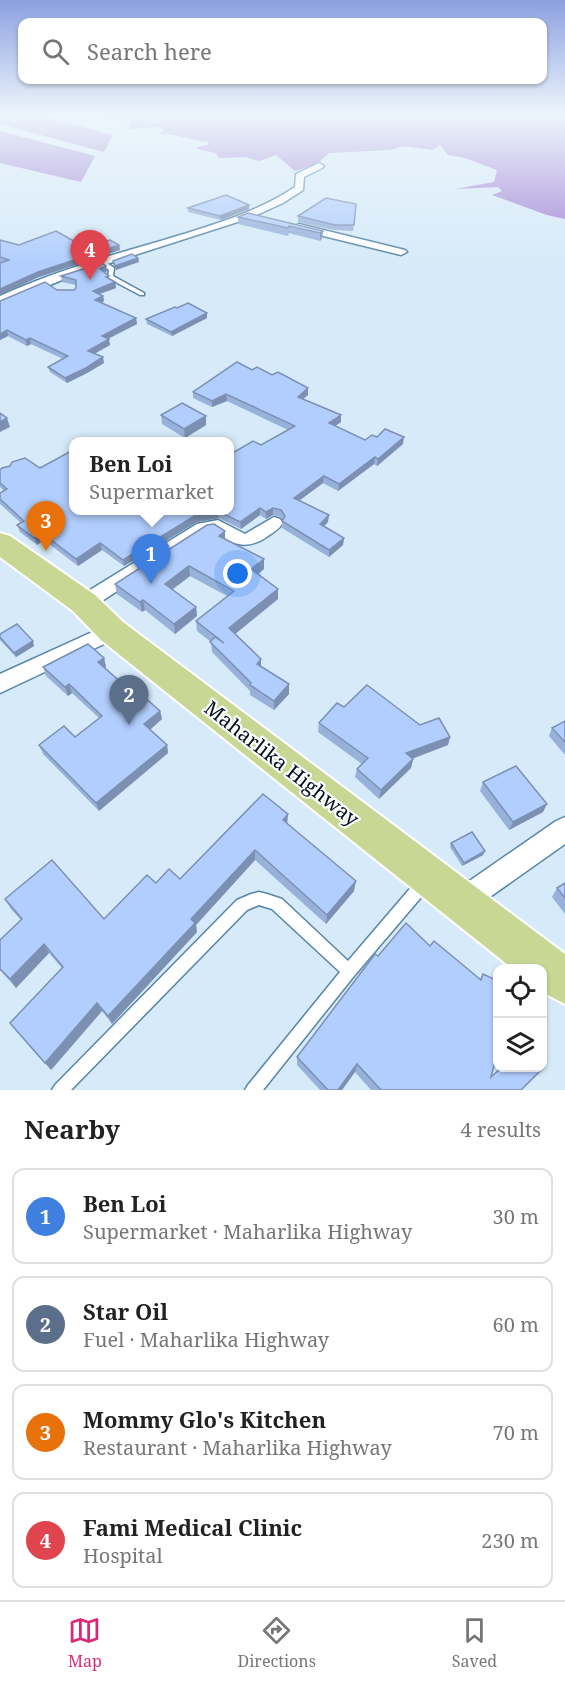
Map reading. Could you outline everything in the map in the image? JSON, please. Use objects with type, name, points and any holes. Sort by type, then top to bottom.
[{"type":"main road","name":"Maharlika Highway","points":[[0,543],[84,603],[112,631],[565,982]]},
{"type":"street","points":[[0,301],[48,280],[247,215],[292,194],[300,188],[299,176],[319,166]]},
{"type":"street","points":[[247,215],[267,220]]},
{"type":"street","points":[[286,225],[401,252]]},
{"type":"street","points":[[48,280],[62,290]]},
{"type":"street","points":[[84,603],[203,528],[218,526],[237,540],[244,541],[251,539],[274,523]]},
{"type":"street","points":[[0,684],[112,631]]},
{"type":"street","points":[[461,902],[565,829]]},
{"type":"lane","points":[[102,262],[112,269],[110,277],[142,294]]},
{"type":"lane","points":[[253,1090],[349,970],[429,877]]},
{"type":"lane","points":[[60,1090],[242,905],[251,900],[264,898],[277,904],[349,970]]},
{"type":"shaded area","points":[[8,165],[90,165],[81,182]]},
{"type":"shaded area","points":[[288,165],[314,165],[295,171]]},
{"type":"shaded area","points":[[483,165],[565,165],[565,219],[547,215],[492,195],[502,191],[498,187],[456,189],[494,182],[497,170]]},
{"type":"building","points":[[226,195],[249,205],[220,216],[188,208]]},
{"type":"building","points":[[326,198],[356,204],[354,225],[335,225],[298,216]]},
{"type":"building","points":[[248,213],[323,231],[320,233],[289,226],[288,228],[238,217]]},
{"type":"building","points":[[56,231],[77,243],[85,240],[93,245],[110,240],[119,245],[38,272],[0,289],[0,263],[9,260],[0,257],[0,240],[19,245]]},
{"type":"building","points":[[132,254],[138,258],[115,266],[113,261]]},
{"type":"building","points":[[102,263],[106,266],[100,269],[109,276],[106,277],[115,282],[93,291],[103,296],[95,300],[136,318],[102,336],[109,339],[88,351],[103,357],[65,378],[48,367],[68,356],[7,330],[0,334],[0,301],[45,282],[57,290],[74,290],[76,280],[61,276]]},
{"type":"building","points":[[188,303],[207,313],[171,332],[146,319],[175,307]]},
{"type":"building","points":[[237,362],[252,370],[257,367],[272,375],[278,372],[308,388],[298,397],[341,415],[329,423],[365,440],[372,435],[377,437],[385,429],[404,437],[378,459],[375,457],[339,484],[324,476],[294,498],[329,515],[320,524],[344,538],[329,550],[282,521],[285,516],[281,510],[273,508],[266,512],[260,508],[240,522],[226,515],[234,515],[234,452],[253,441],[261,445],[295,426],[226,394],[212,401],[193,392]]},
{"type":"building","points":[[182,403],[206,416],[184,429],[161,415]]},
{"type":"building","points":[[0,413],[7,418],[0,422]]},
{"type":"building","points":[[69,452],[69,515],[196,515],[123,560],[100,543],[76,559],[42,533],[34,538],[17,525],[24,521],[0,499],[0,493],[7,489],[0,483],[2,468],[25,458],[40,468]]},
{"type":"building","points":[[214,524],[225,531],[219,536],[264,559],[251,569],[278,589],[229,628],[261,659],[257,664],[289,684],[274,701],[250,685],[251,683],[210,642],[215,637],[224,643],[196,621],[234,591],[189,566],[165,584],[196,607],[174,624],[143,600],[140,602],[115,584],[207,525]]},
{"type":"building","points":[[17,624],[33,641],[14,653],[0,634]]},
{"type":"building","points":[[88,644],[104,658],[98,662],[132,692],[135,689],[160,711],[144,724],[167,745],[96,803],[39,745],[64,726],[75,737],[102,716],[69,684],[65,687],[43,667]]},
{"type":"building","points":[[367,685],[420,725],[439,718],[450,737],[406,753],[413,759],[381,790],[357,769],[368,758],[319,723],[337,703],[344,707]]},
{"type":"building","points":[[565,721],[565,742],[552,728]]},
{"type":"building","points":[[516,766],[547,804],[513,822],[483,782]]},
{"type":"building","points":[[263,794],[288,814],[283,820],[356,881],[327,915],[255,850],[191,919],[195,923],[108,1016],[97,1003],[45,1063],[10,1023],[63,967],[44,944],[10,979],[0,969],[0,940],[22,919],[5,899],[52,860],[104,919],[147,875],[156,883],[169,869],[180,879]]},
{"type":"building","points":[[472,832],[485,851],[464,863],[451,843]]},
{"type":"building","points":[[565,883],[565,898],[557,888]]},
{"type":"building","points":[[406,923],[430,946],[434,941],[481,980],[483,974],[493,979],[493,1070],[491,1077],[497,1072],[539,1072],[521,1090],[381,1090],[357,1064],[338,1090],[328,1090],[297,1057],[375,954],[378,956]]},
{"type":"place","name":"Fami Medical Clinic","points":[[90,280]]},
{"type":"place","name":"Mommy Glo's Kitchen","points":[[46,551]]},
{"type":"place","name":"Ben Loi","points":[[151,584]]},
{"type":"place","name":"Star Oil","points":[[129,725]]}]
